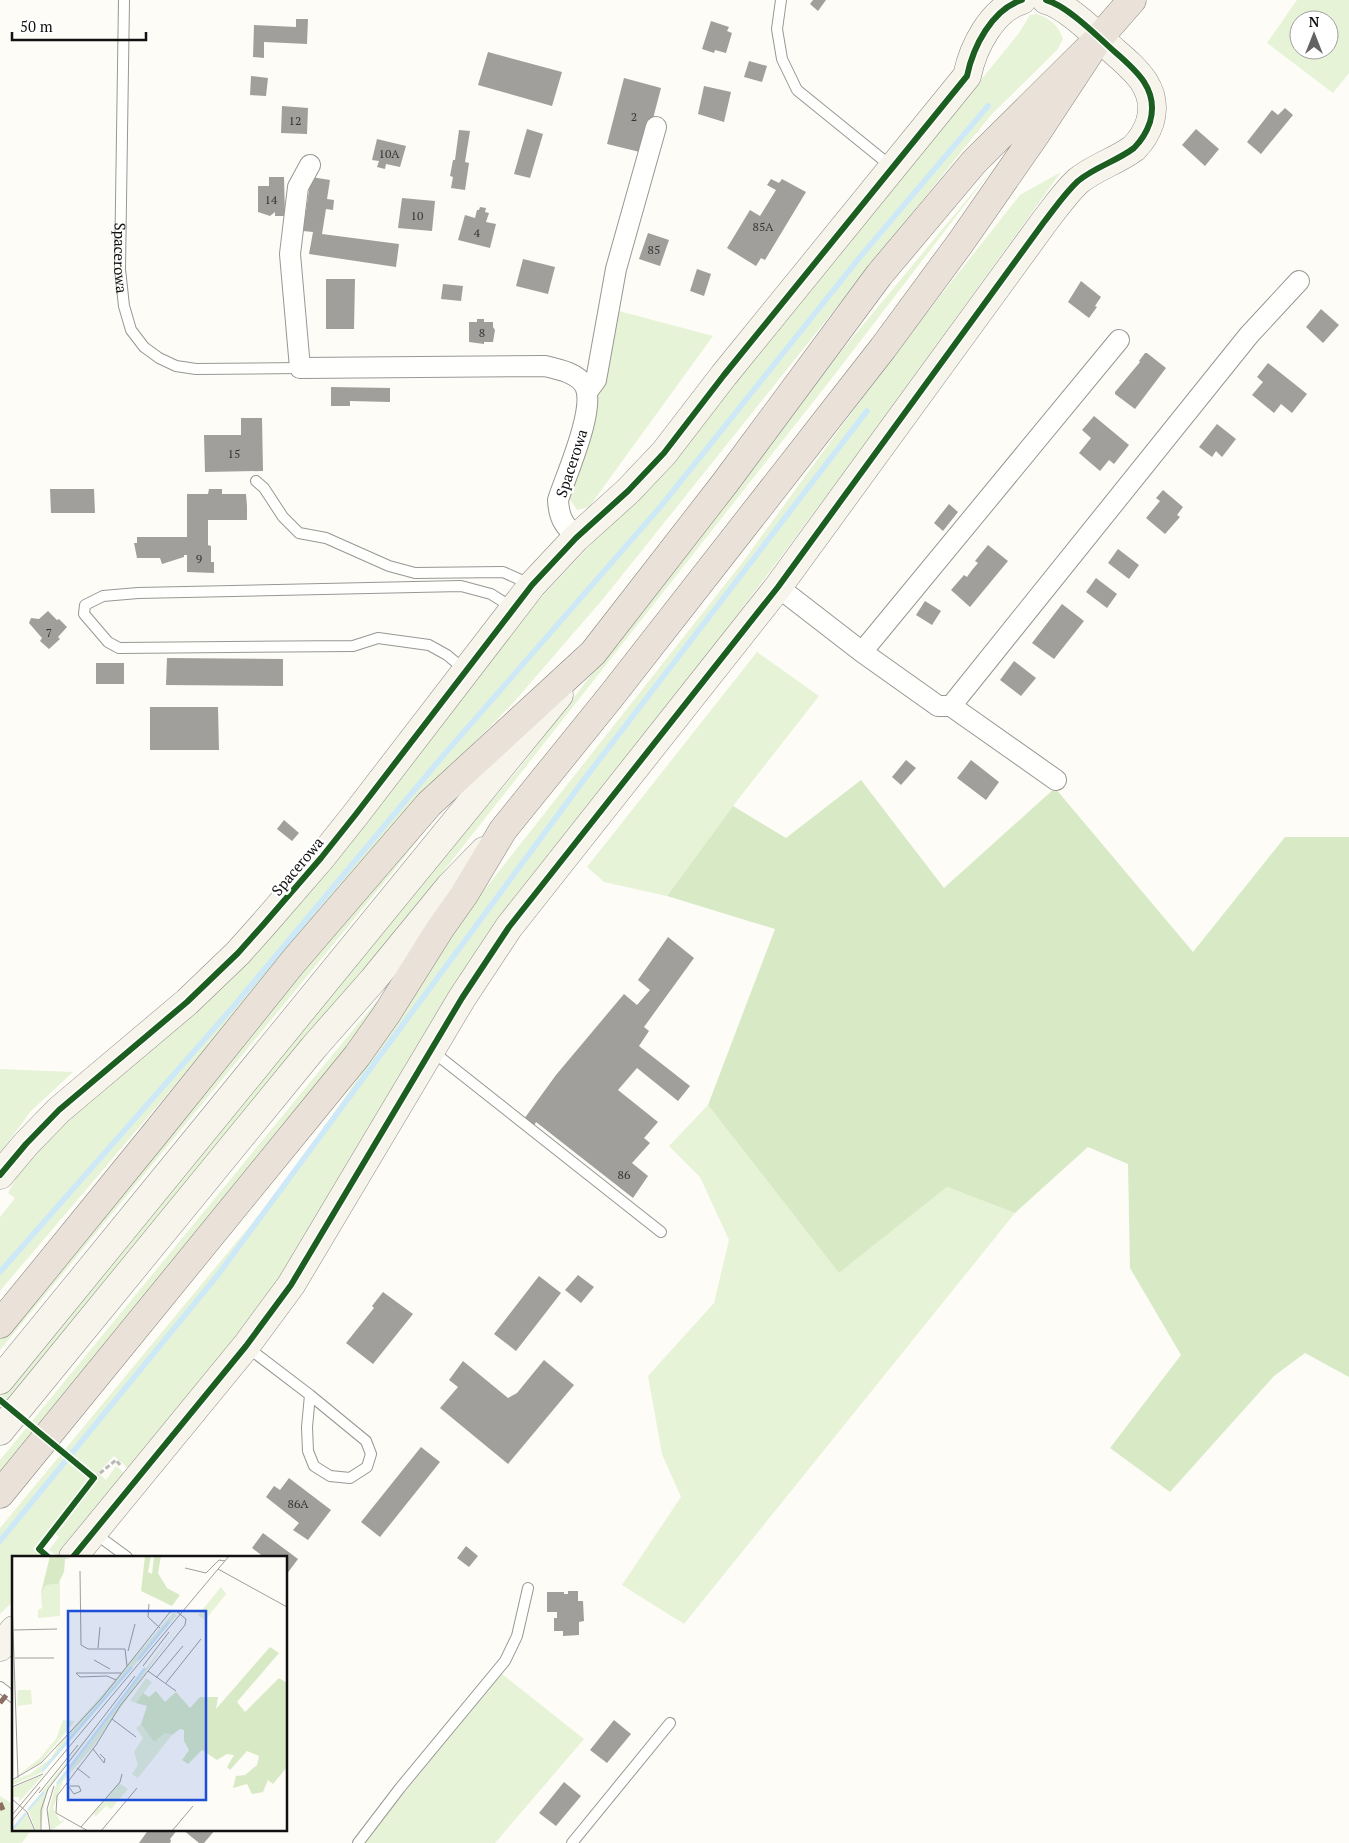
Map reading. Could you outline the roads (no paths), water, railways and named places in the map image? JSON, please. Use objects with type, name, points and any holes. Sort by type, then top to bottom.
[{"type":"highway","points":[[0,1324],[294,962],[430,804],[593,653],[725,483],[879,275],[974,162],[1099,38],[1132,0]]},
{"type":"highway","points":[[0,1494],[357,1056],[464,895],[503,830],[612,695],[883,348],[961,242],[1034,137],[1099,38]]},
{"type":"street","points":[[576,538],[633,486],[664,453],[724,375],[893,168],[969,68],[990,23],[1006,8],[1022,0]]},
{"type":"street","points":[[74,1556],[246,1346],[291,1285],[462,998],[509,927],[778,587],[989,296],[1064,197],[1078,181],[1133,148],[1144,136],[1152,110],[1151,96],[1139,74],[1062,8],[1046,0]]},
{"type":"street","name":"Spacerowa","points":[[587,392],[596,380],[616,269],[656,127]]},
{"type":"street","points":[[300,368],[290,254],[298,187],[310,165]]},
{"type":"street","points":[[951,706],[1243,343],[1299,281]]},
{"type":"street","points":[[862,652],[1119,340]]},
{"type":"street","name":"Spacerowa","points":[[0,1175],[58,1110],[187,1002],[238,953],[321,858],[532,585],[576,538],[562,522],[558,500],[584,423],[587,405],[587,392],[578,378],[561,369],[545,366],[300,368]]},
{"type":"street","points":[[778,587],[862,652],[938,706],[951,706],[1056,780]]},
{"type":"street","points":[[0,1380],[593,653]]},
{"type":"street","points":[[0,1431],[314,1047],[373,980],[450,886],[503,830]]},
{"type":"street","points":[[0,1647],[12,1632]]},
{"type":"lane","name":"Spacerowa","points":[[124,0],[120,269],[124,306],[131,330],[144,348],[176,366],[196,370],[300,368]]},
{"type":"lane","points":[[780,0],[777,29],[782,59],[797,90],[893,168]]},
{"type":"lane","points":[[256,481],[264,488],[283,517],[298,533],[326,538],[388,566],[415,573],[503,572],[532,585]]},
{"type":"lane","points":[[466,671],[447,655],[430,645],[378,638],[353,646],[119,648],[108,642],[84,614],[85,605],[102,596],[138,593],[461,586],[491,594],[514,608]]},
{"type":"lane","points":[[431,1051],[661,1232]]},
{"type":"lane","points":[[246,1346],[310,1395],[366,1441],[371,1454],[367,1467],[350,1478],[330,1476],[314,1466],[308,1451],[307,1427],[310,1395]]},
{"type":"lane","points":[[93,1532],[126,1556]]},
{"type":"lane","points":[[358,1843],[400,1788],[505,1661],[517,1636],[528,1588]]},
{"type":"lane","points":[[0,1687],[12,1696]]},
{"type":"lane","points":[[572,1843],[670,1723]]},
{"type":"waterway","points":[[0,1272],[233,1007],[442,757],[661,506],[860,257],[988,106]]},
{"type":"waterway","points":[[0,1541],[217,1276],[586,777],[867,411]]}]
